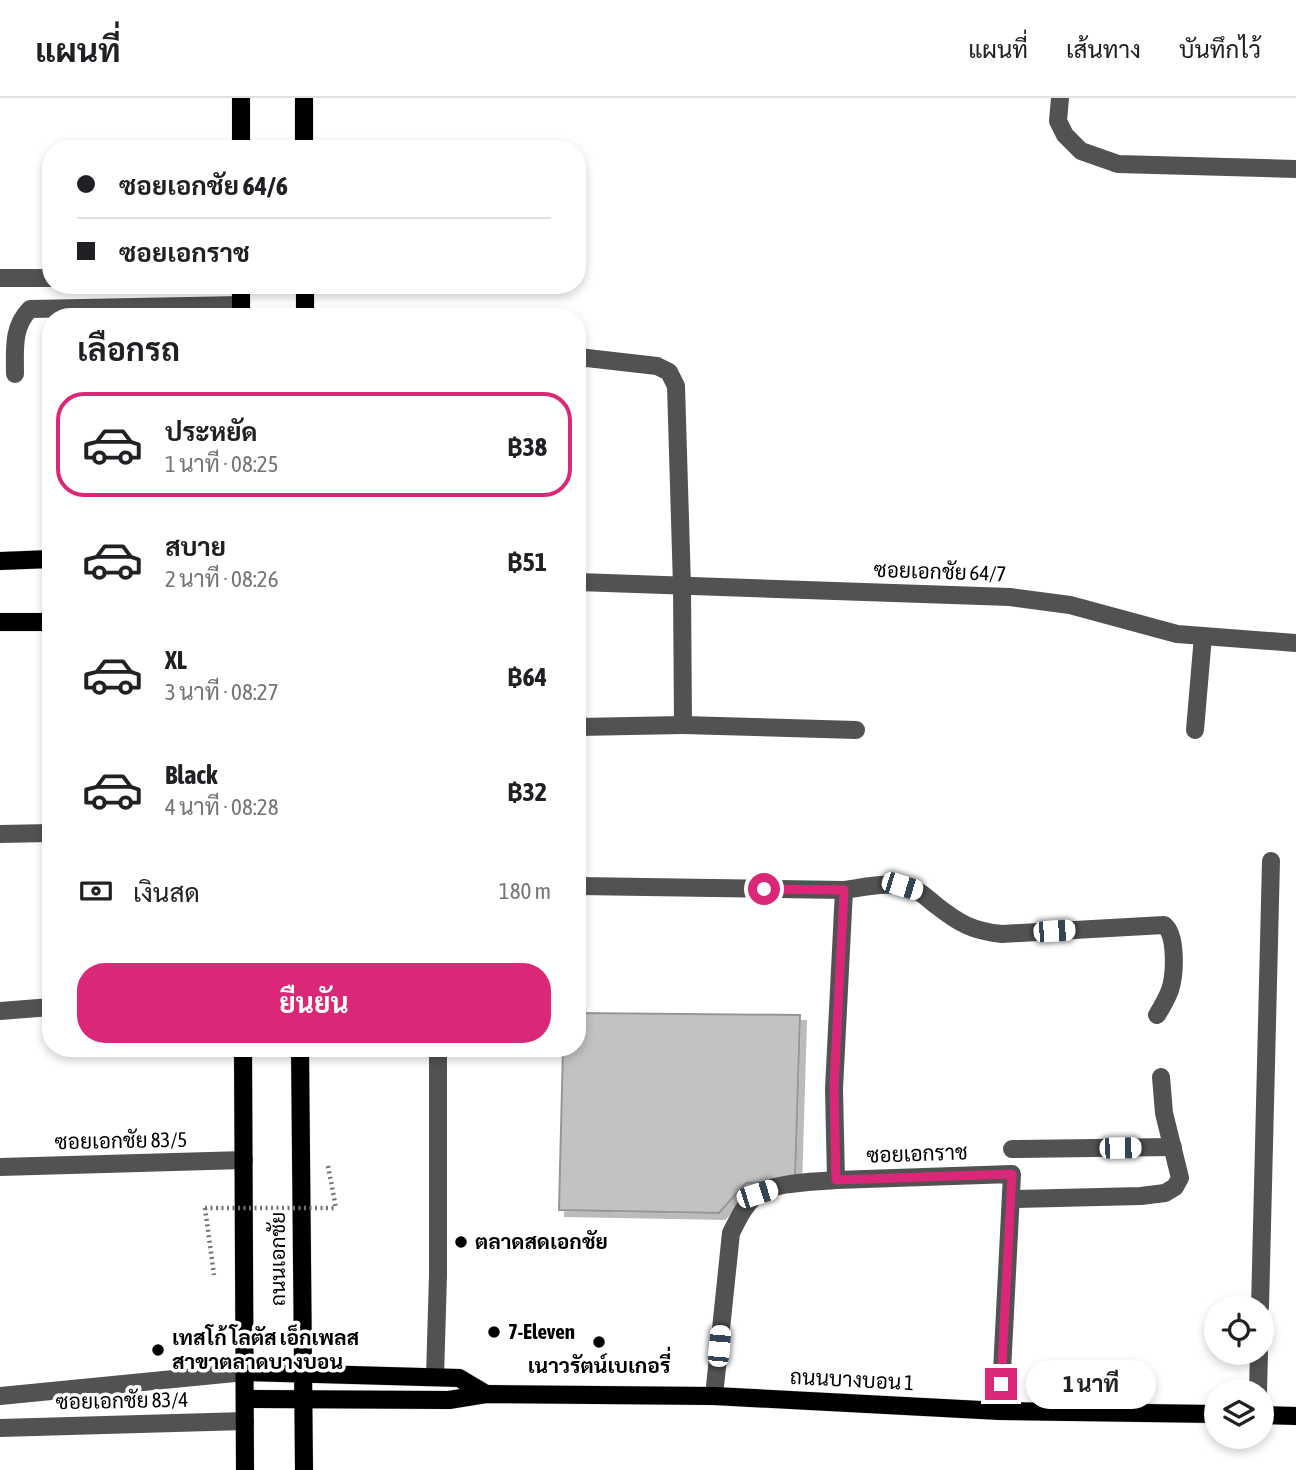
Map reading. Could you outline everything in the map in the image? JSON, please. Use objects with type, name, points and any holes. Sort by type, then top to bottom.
[{"type":"main road","points":[[241,98],[241,140]]},
{"type":"main road","points":[[304,98],[304,140]]},
{"type":"main road","points":[[0,561],[42,559]]},
{"type":"main road","points":[[0,622],[42,622]]},
{"type":"main road","name":"ถนนเอกชัย","points":[[243,1057],[245,1470]]},
{"type":"main road","name":"ถนนเอกชัย","points":[[300,1057],[304,1470]]},
{"type":"main road","name":"ถนนบางบอน 1","points":[[245,1372],[459,1378],[486,1394]]},
{"type":"main road","name":"ถนนบางบอน 1","points":[[245,1399],[449,1400],[486,1394],[714,1396],[1000,1411],[1204,1414]]},
{"type":"main road","points":[[1274,1415],[1296,1416]]},
{"type":"street","points":[[1060,98],[1058,121],[1065,135],[1080,151],[1118,164],[1296,169]]},
{"type":"street","points":[[0,278],[42,278]]},
{"type":"street","points":[[15,374],[15,338],[21,318],[30,309],[42,309]]},
{"type":"street","points":[[586,358],[657,366],[669,372],[676,386],[683,724]]},
{"type":"street","name":"ซอยเอกชัย 64/7","points":[[586,582],[1010,597],[1070,605],[1177,634],[1296,643]]},
{"type":"street","points":[[1195,730],[1203,636]]},
{"type":"street","points":[[586,727],[683,724],[856,730]]},
{"type":"street","points":[[0,834],[42,833]]},
{"type":"street","points":[[1260,1295],[1271,861]]},
{"type":"street","points":[[586,886],[844,890],[879,886],[909,888],[978,932],[1002,934],[1164,925],[1169,928],[1172,937],[1174,969],[1171,988],[1157,1015]]},
{"type":"street","name":"ซอยเอกราช","points":[[844,890],[834,1088],[836,1180],[1012,1174],[1000,1411]]},
{"type":"street","points":[[0,1011],[42,1008]]},
{"type":"street","points":[[435,1377],[438,1057]]},
{"type":"street","points":[[1011,1199],[1141,1196],[1165,1193],[1175,1187],[1180,1178],[1164,1113],[1161,1077]]},
{"type":"street","points":[[1012,1149],[1173,1147]]},
{"type":"street","name":"ซอยเอกชัย 83/5","points":[[0,1167],[244,1160]]},
{"type":"street","points":[[714,1396],[731,1233],[743,1210],[757,1194],[780,1186],[836,1180]]},
{"type":"street","points":[[0,1396],[245,1372]]},
{"type":"street","name":"ซอยเอกชัย 83/4","points":[[0,1428],[245,1421]]},
{"type":"path","points":[[214,1275],[205,1208],[336,1208],[328,1166]]},
{"type":"building","points":[[586,1013],[800,1015],[795,1181],[746,1183],[719,1213],[559,1210],[563,1057],[586,1057]]},
{"type":"place","name":"ตลาดสดเอกชัย","points":[[461,1242]]},
{"type":"place","name":"7-Eleven","points":[[494,1332]]},
{"type":"place","name":"เนาวรัตน์เบเกอรี่","points":[[599,1342]]},
{"type":"place","name":"เทสโก้ โลตัส เอ็กเพลส สาขาตลาดบางบอน","points":[[158,1350]]},
{"type":"route","points":[[764,889],[844,890],[834,1088],[836,1180],[1012,1174],[1001,1384]]}]
